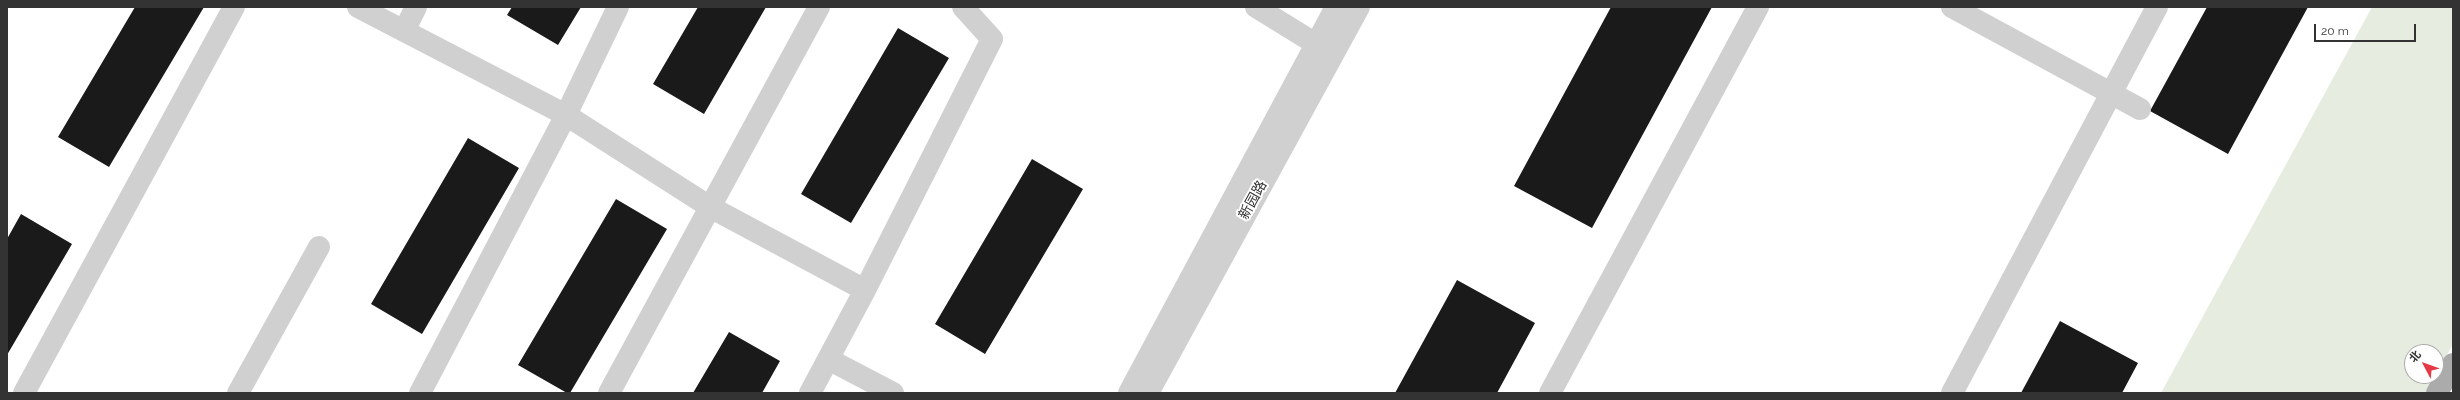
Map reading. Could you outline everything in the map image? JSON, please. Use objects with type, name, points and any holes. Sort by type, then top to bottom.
[{"type":"main road","points":[[2437,393],[2453,364]]},
{"type":"street","points":[[24,393],[234,7]]},
{"type":"street","points":[[358,7],[566,115],[710,207],[865,290]]},
{"type":"street","points":[[404,31],[416,7]]},
{"type":"street","points":[[420,393],[566,115],[618,7]]},
{"type":"street","points":[[609,393],[818,7]]},
{"type":"street","points":[[810,393],[865,290],[992,39],[963,7]]},
{"type":"street","points":[[1256,7],[1325,48]]},
{"type":"street","name":"新园路","points":[[1148,393],[1325,48],[1336,7]]},
{"type":"street","name":"新园路","points":[[1128,393],[1325,48],[1359,7]]},
{"type":"street","points":[[1550,393],[1758,7]]},
{"type":"street","points":[[1952,7],[2140,109]]},
{"type":"street","points":[[1952,393],[2110,92],[2157,7]]},
{"type":"street","points":[[238,393],[319,247]]},
{"type":"street","points":[[828,359],[893,393]]},
{"type":"shaded area","points":[[2372,7],[2453,7],[2453,344],[2444,360],[2444,344],[2404,344],[2404,384],[2431,384],[2426,393],[2161,393]]},
{"type":"building","points":[[135,7],[204,7],[109,167],[58,137]]},
{"type":"building","points":[[512,7],[581,7],[558,45],[507,15]]},
{"type":"building","points":[[698,7],[766,7],[704,114],[653,84]]},
{"type":"building","points":[[1611,7],[1712,7],[1592,228],[1514,186]]},
{"type":"building","points":[[2207,7],[2308,7],[2228,154],[2150,111]]},
{"type":"building","points":[[898,28],[949,58],[851,223],[801,194]]},
{"type":"building","points":[[468,138],[519,168],[422,334],[371,304]]},
{"type":"building","points":[[1032,159],[1083,189],[985,354],[935,324]]},
{"type":"building","points":[[616,199],[667,229],[570,393],[567,393],[518,365]]},
{"type":"building","points":[[21,214],[72,244],[7,355],[7,239]]},
{"type":"building","points":[[1457,280],[1535,323],[1497,393],[1395,393]]},
{"type":"building","points":[[2060,321],[2138,363],[2122,393],[2021,393]]},
{"type":"building","points":[[729,332],[780,361],[762,393],[693,393]]}]
